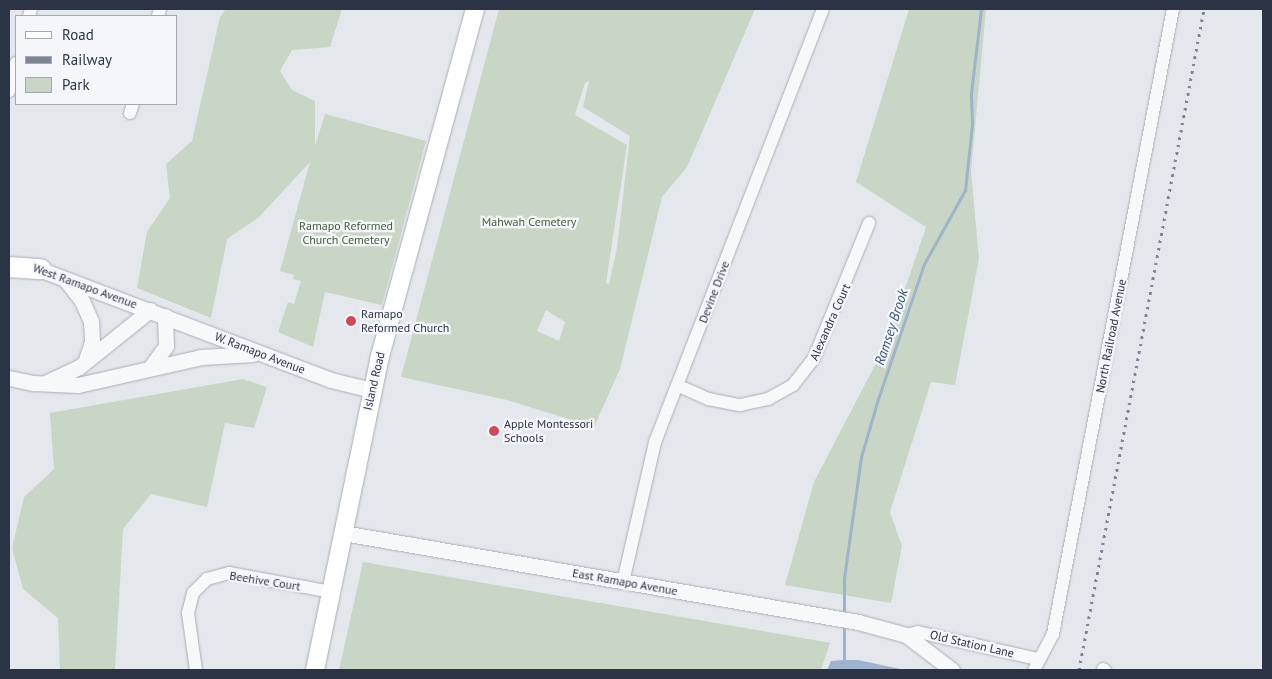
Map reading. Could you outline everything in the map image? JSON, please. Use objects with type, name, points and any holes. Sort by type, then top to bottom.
[{"type":"highway","points":[[9,267],[41,269]]},
{"type":"main road","name":"Island Road","points":[[315,670],[372,390],[429,168],[476,9]]},
{"type":"street","name":"Devine Drive","points":[[624,582],[655,442],[679,386],[823,9]]},
{"type":"street","name":"North Railroad Avenue","points":[[1036,665],[1054,634],[1173,9]]},
{"type":"street","points":[[9,91],[15,67]]},
{"type":"street","name":"Alexandra Court","points":[[679,386],[708,400],[740,405],[768,399],[793,384],[814,358],[852,272],[869,223]]},
{"type":"street","name":"West Ramapo Avenue","points":[[9,258],[150,310]]},
{"type":"street","points":[[64,278],[82,301],[91,321],[92,342],[85,362]]},
{"type":"street","name":"W. Ramapo Avenue","points":[[150,310],[340,383],[372,390]]},
{"type":"street","name":"West Ramapo Avenue","points":[[43,384],[66,376],[150,310]]},
{"type":"street","points":[[150,368],[166,346],[165,316]]},
{"type":"street","name":"West Ramapo Avenue","points":[[9,378],[43,384],[78,386],[213,355],[267,355]]},
{"type":"street","name":"East Ramapo Avenue","points":[[343,533],[858,622],[906,635]]},
{"type":"street","name":"Beehive Court","points":[[196,670],[188,608],[193,593],[207,579],[229,573],[332,592]]},
{"type":"street","name":"Old Station Lane","points":[[906,635],[918,632],[1036,665]]},
{"type":"street","points":[[906,635],[952,670]]},
{"type":"green space","name":"Ramapo Reformed Church Cemetery","points":[[226,9],[342,9],[330,47],[292,50],[280,71],[292,90],[315,101],[315,146],[325,114],[426,141],[382,305],[325,292],[313,347],[278,332],[288,302],[294,304],[301,281],[293,279],[294,275],[280,271],[310,162],[258,218],[227,239],[211,318],[137,288],[147,232],[170,198],[166,164],[192,141],[220,17]]},
{"type":"green space","name":"Mahwah Cemetery","points":[[499,9],[755,9],[687,167],[662,197],[620,369],[594,427],[507,400],[401,377]],"holes":[[[589,81],[583,107],[630,136],[617,248],[609,284],[606,283],[627,145],[575,115],[585,83]],[[546,310],[565,322],[559,341],[537,331]]]},
{"type":"green space","points":[[909,9],[986,9],[971,171],[979,259],[955,385],[931,382],[890,512],[902,546],[891,603],[785,585],[814,482],[887,342],[926,227],[856,182]]},
{"type":"green space","points":[[243,379],[267,387],[254,428],[225,423],[207,507],[151,494],[123,529],[115,670],[60,670],[58,618],[23,589],[12,548],[24,497],[54,469],[50,413]]},
{"type":"green space","points":[[363,562],[830,643],[821,670],[339,670]]},
{"type":"water","points":[[858,660],[905,670],[827,670],[831,661]]},
{"type":"waterway","name":"Ramsey Brook","points":[[844,614],[844,578],[861,457],[878,399],[924,264],[965,190],[972,124],[971,93],[981,9]]},
{"type":"waterway","name":"Ramsey Brook","points":[[844,623],[844,660]]},
{"type":"railway","points":[[1079,670],[1204,9]]},
{"type":"place","name":"Ramapo Reformed Church","points":[[351,321]]},
{"type":"place","name":"Apple Montessori Schools","points":[[494,431]]}]
